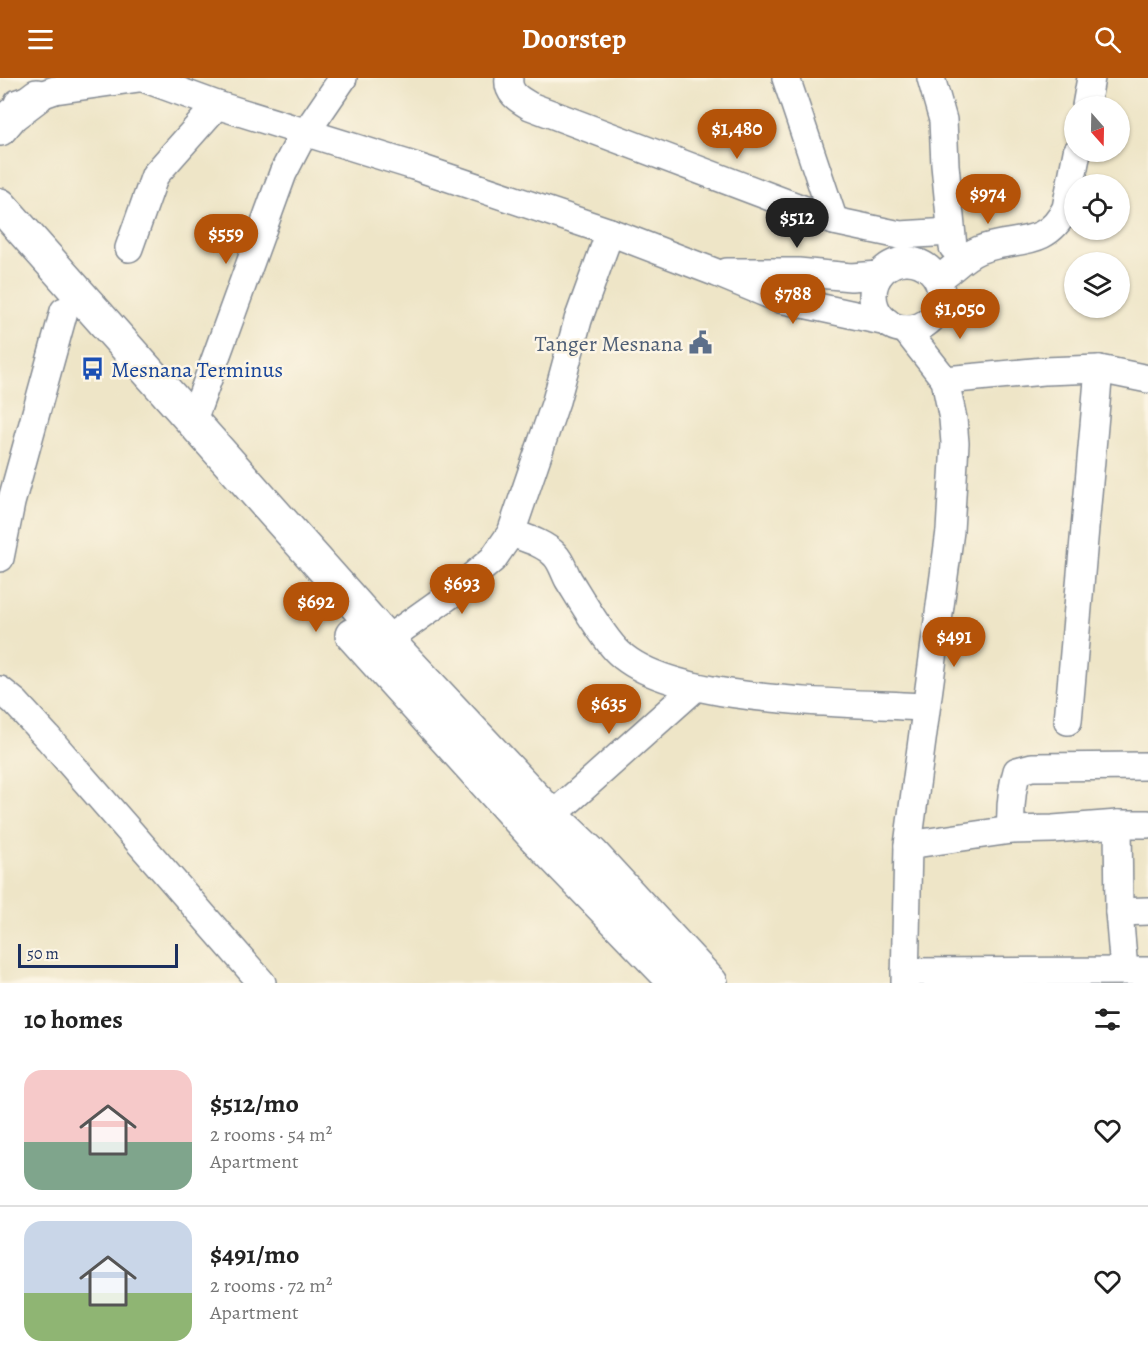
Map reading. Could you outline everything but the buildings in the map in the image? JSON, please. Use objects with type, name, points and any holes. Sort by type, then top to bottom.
[{"type":"main road","points":[[0,129],[12,115],[38,96]]},
{"type":"main road","points":[[0,205],[192,423],[377,647]]},
{"type":"main road","points":[[0,240],[542,825],[676,983]]},
{"type":"main road","points":[[542,825],[592,854],[711,983]]},
{"type":"street","points":[[0,111],[38,96],[74,87],[141,78],[217,105],[307,131],[610,232],[780,299],[896,326],[923,326],[937,313]]},
{"type":"street","points":[[192,423],[283,174],[298,144],[342,78]]},
{"type":"street","points":[[509,78],[512,94],[530,106],[834,221],[900,235],[950,232]]},
{"type":"street","points":[[786,78],[834,221]]},
{"type":"street","points":[[931,78],[943,120],[950,232],[942,270],[941,296],[937,313],[941,374],[953,419],[955,443],[950,531],[908,845],[905,978],[1136,971],[1119,912],[1118,824]]},
{"type":"street","points":[[1088,96],[1091,78]]},
{"type":"street","points":[[129,248],[154,175],[217,105]]},
{"type":"street","points":[[1075,162],[1066,208],[1052,228],[1033,240],[982,249],[942,270],[904,261],[886,268],[874,285],[875,308],[896,326],[941,374],[1099,369],[1148,379]]},
{"type":"street","points":[[377,647],[454,592],[494,559],[511,533],[556,401],[578,320],[610,232]]},
{"type":"street","points":[[717,273],[798,272],[851,277],[879,275]]},
{"type":"street","points":[[0,558],[11,503],[64,311]]},
{"type":"street","points":[[1068,721],[1099,369]]},
{"type":"street","points":[[511,533],[542,545],[556,555],[600,630],[617,651],[635,666],[655,676],[696,687],[763,698],[925,707]]},
{"type":"street","points":[[542,825],[696,687]]},
{"type":"street","points":[[0,690],[15,702],[49,739],[262,983]]},
{"type":"street","points":[[1011,830],[1011,797],[1014,780],[1017,771],[1023,768],[1148,766]]},
{"type":"street","points":[[908,845],[1011,830],[1148,824]]},
{"type":"street","points":[[1119,912],[1148,911]]},
{"type":"place","name":"Tanger Mesnana","points":[[701,343]]},
{"type":"place","name":"Mesnana Terminus","points":[[93,369]]}]
